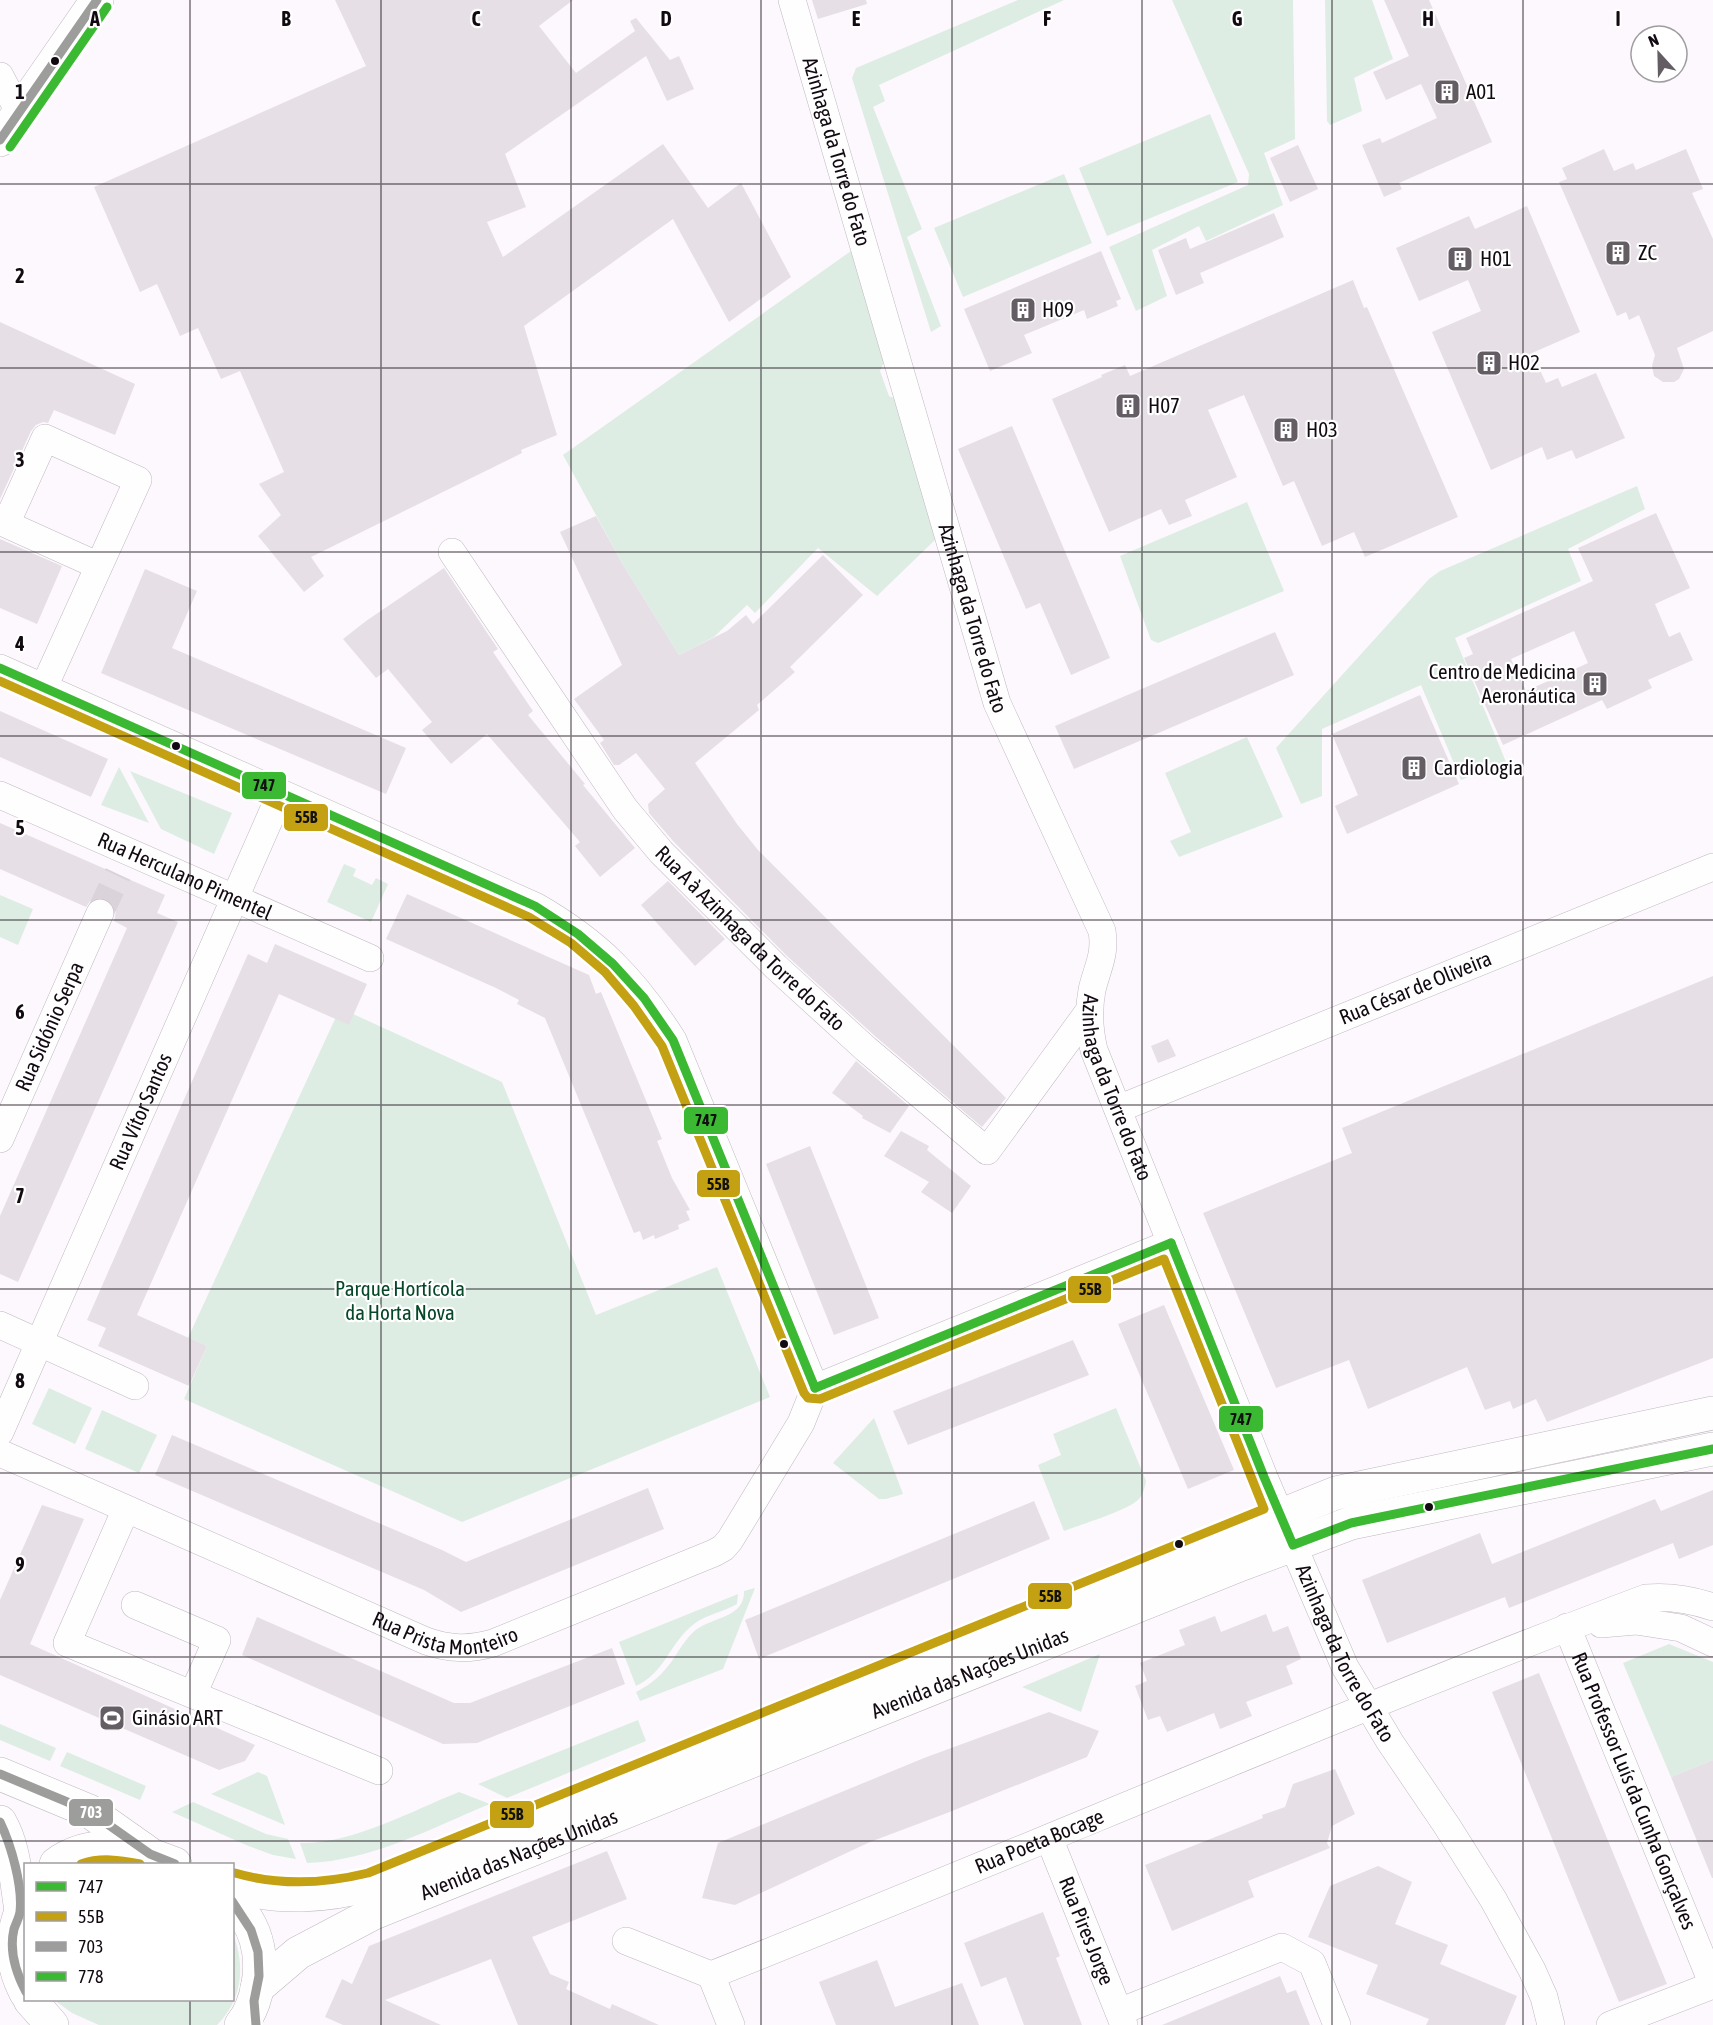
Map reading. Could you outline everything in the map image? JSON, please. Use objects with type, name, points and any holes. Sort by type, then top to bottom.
[{"type":"main road","points":[[0,140],[10,108],[97,0]]},
{"type":"main road","name":"Avenida das Nações Unidas","points":[[234,1886],[251,1891],[326,1894],[347,1892],[372,1884],[1336,1493],[1713,1413]]},
{"type":"main road","name":"Avenida das Nações Unidas","points":[[252,2009],[298,1953],[374,1913],[1293,1545],[1351,1523],[1713,1449]]},
{"type":"main road","points":[[0,1774],[89,1811],[163,1859]]},
{"type":"main road","points":[[0,1822],[11,1852],[16,1914],[14,1960],[19,1980],[24,1989]]},
{"type":"main road","points":[[58,1863],[76,1854],[113,1847],[130,1849],[163,1859]]},
{"type":"main road","points":[[234,1903],[251,1927],[259,1957],[252,2009]]},
{"type":"main road","points":[[31,2001],[52,2025]]},
{"type":"street","name":"Azinhaga da Torre do Fato","points":[[792,0],[997,703],[1101,931],[1104,953],[1089,1011],[1089,1031],[1094,1050],[1280,1516],[1345,1667],[1367,1706],[1493,1899],[1532,1970],[1544,1998],[1551,2025]]},
{"type":"street","points":[[0,76],[10,108]]},
{"type":"street","points":[[44,687],[99,566],[138,480],[45,438],[6,524],[99,566]]},
{"type":"street","name":"Rua A à Azinhaga da Torre do Fato","points":[[452,552],[625,809],[661,852],[808,997],[987,1151],[1089,1011]]},
{"type":"street","points":[[0,668],[535,906],[567,924],[596,946],[635,986],[673,1040],[815,1388],[1172,1243]]},
{"type":"street","name":"Rua Vítor Santos","points":[[0,1431],[281,793]]},
{"type":"street","name":"Rua Herculano Pimentel","points":[[0,795],[123,863],[234,899],[370,958]]},
{"type":"street","name":"Rua César de Oliveira","points":[[1118,1109],[1713,867]]},
{"type":"street","name":"Rua Sidónio Serpa","points":[[0,1139],[100,913]]},
{"type":"street","points":[[0,1325],[135,1386]]},
{"type":"street","name":"Rua Prista Monteiro","points":[[0,1453],[426,1641],[459,1649],[482,1646],[723,1548],[801,1423],[815,1388]]},
{"type":"street","points":[[126,1509],[67,1643],[379,1771]]},
{"type":"street","name":"Rua Poeta Bocage","points":[[711,1975],[1367,1706],[1646,1598],[1666,1596],[1689,1598],[1713,1607]]},
{"type":"street","points":[[135,1605],[217,1640],[193,1694]]},
{"type":"street","points":[[1567,1628],[1636,1621],[1681,1628],[1713,1643]]},
{"type":"street","name":"Rua Professor Luís da Cunha Gonçalves","points":[[1567,1628],[1713,1985],[1610,2025]]},
{"type":"street","name":"Rua Pires Jorge","points":[[1049,1838],[1121,2019]]},
{"type":"street","points":[[626,1941],[711,1975],[731,2025]]},
{"type":"street","points":[[1121,2019],[1282,1947],[1312,1963],[1337,2025]]},
{"type":"green space","points":[[1018,0],[1064,0],[879,85],[885,101],[873,107],[922,229],[907,237],[941,326],[931,332],[852,78],[856,68]]},
{"type":"green space","points":[[1172,0],[1293,0],[1295,139],[1264,153],[1283,205],[1206,241],[1199,226],[1152,250],[1167,296],[1136,311],[1109,247],[1248,185],[1249,174]]},
{"type":"green space","points":[[1325,0],[1372,0],[1393,59],[1354,78],[1362,111],[1330,125],[1327,121]]},
{"type":"green space","points":[[1210,114],[1238,182],[1107,236],[1079,168]]},
{"type":"green space","points":[[1064,174],[1092,243],[963,297],[934,228]]},
{"type":"green space","points":[[851,251],[884,362],[880,371],[889,396],[896,399],[938,537],[877,596],[818,548],[755,613],[747,605],[714,637],[679,655],[625,568],[563,455]]},
{"type":"green space","points":[[1637,486],[1645,509],[1568,549],[1581,581],[1455,638],[1506,762],[1461,780],[1421,685],[1322,729],[1322,796],[1301,804],[1276,748],[1429,579],[1440,571]]},
{"type":"green space","points":[[1247,502],[1284,591],[1158,643],[1151,640],[1120,556]]},
{"type":"green space","points":[[1247,737],[1283,817],[1179,857],[1170,841],[1191,832],[1165,773]]},
{"type":"green space","points":[[119,767],[149,823],[101,805]]},
{"type":"green space","points":[[130,771],[232,813],[214,854],[161,829]]},
{"type":"green space","points":[[344,864],[356,869],[353,876],[372,885],[376,878],[388,884],[371,922],[327,902]]},
{"type":"green space","points":[[0,895],[33,909],[18,945],[0,937]]},
{"type":"green space","name":"Parque Hortícola da Horta Nova","points":[[353,1014],[502,1082],[596,1315],[717,1267],[770,1397],[462,1522],[184,1399],[207,1346],[188,1338],[335,1019]]},
{"type":"green space","points":[[49,1388],[92,1408],[75,1444],[32,1424]]},
{"type":"green space","points":[[1116,1408],[1146,1481],[1143,1493],[1133,1504],[1125,1508],[1064,1531],[1038,1465],[1061,1455],[1053,1434]]},
{"type":"green space","points":[[102,1410],[157,1435],[139,1473],[85,1449]]},
{"type":"green space","points":[[874,1418],[903,1494],[886,1499],[879,1499],[833,1463]]},
{"type":"green space","points":[[755,1588],[723,1669],[640,1701],[636,1692],[662,1673],[693,1632],[734,1611],[743,1600],[744,1591]]},
{"type":"green space","points":[[738,1594],[737,1604],[710,1615],[686,1631],[654,1673],[636,1686],[619,1642]]},
{"type":"green space","points":[[1669,1644],[1713,1662],[1713,1760],[1671,1777],[1623,1663]]},
{"type":"green space","points":[[1100,1654],[1081,1712],[1022,1687]]},
{"type":"green space","points":[[638,1720],[646,1741],[507,1798],[478,1784]]},
{"type":"green space","points":[[0,1724],[56,1748],[50,1761],[0,1740]]},
{"type":"green space","points":[[67,1752],[146,1786],[140,1800],[60,1766]]},
{"type":"green space","points":[[258,1772],[267,1776],[285,1825],[211,1794]]},
{"type":"green space","points":[[459,1792],[490,1804],[378,1850],[331,1861],[307,1863],[300,1843],[320,1842],[361,1832]]},
{"type":"green space","points":[[193,1802],[266,1834],[288,1839],[296,1859],[273,1855],[246,1845],[172,1812]]},
{"type":"green space","points":[[234,1937],[240,1959],[234,2000]]},
{"type":"green space","points":[[55,2001],[233,2001],[217,2025],[99,2025],[72,2013]]},
{"type":"building","points":[[335,0],[573,0],[539,26],[576,73],[635,31],[630,21],[636,18],[670,60],[679,56],[694,89],[667,101],[646,56],[505,154],[526,207],[487,222],[503,257],[663,144],[708,208],[741,183],[791,277],[729,322],[673,219],[524,326],[557,435],[521,450],[522,453],[311,557],[324,576],[304,592],[258,536],[281,515],[259,484],[284,472],[240,371],[221,379],[198,328],[180,336],[157,284],[140,292],[94,187],[366,66]]},
{"type":"building","points":[[812,0],[866,0],[867,4],[818,19]]},
{"type":"building","name":"A01","points":[[1384,0],[1429,0],[1492,142],[1399,183],[1402,189],[1384,197],[1362,145],[1380,138],[1382,143],[1437,118],[1421,84],[1386,100],[1373,72],[1409,56]]},
{"type":"building","points":[[1298,145],[1318,189],[1290,202],[1270,158]]},
{"type":"building","points":[[1604,149],[1614,171],[1633,163],[1636,170],[1686,149],[1703,189],[1692,193],[1713,239],[1713,331],[1677,348],[1684,369],[1679,379],[1674,382],[1663,382],[1654,376],[1652,366],[1655,355],[1639,315],[1629,320],[1626,312],[1617,316],[1559,182],[1567,179],[1562,168]]},
{"type":"building","name":"H02","points":[[1527,206],[1580,332],[1532,353],[1546,383],[1558,378],[1562,387],[1596,373],[1625,438],[1576,459],[1572,450],[1547,460],[1542,447],[1491,470],[1432,332],[1481,311],[1468,280],[1419,301],[1396,248],[1469,216],[1475,229]]},
{"type":"building","points":[[1274,213],[1284,237],[1200,273],[1204,283],[1176,295],[1158,250],[1186,238],[1190,249]]},
{"type":"building","name":"H09","points":[[1101,251],[1121,299],[1116,301],[1118,306],[1087,319],[1084,310],[1024,335],[1032,353],[990,371],[964,309]]},
{"type":"building","points":[[1353,280],[1364,308],[1367,307],[1458,517],[1365,557],[1354,532],[1322,546],[1294,481],[1283,486],[1244,395],[1208,410],[1237,477],[1185,500],[1192,516],[1169,525],[1161,509],[1109,532],[1052,399],[1125,365],[1130,376]]},
{"type":"building","points":[[0,322],[135,384],[115,435],[54,410],[48,423],[43,422],[36,425],[31,431],[0,499]]},
{"type":"building","points":[[1012,426],[1110,658],[1071,675],[1040,603],[1026,609],[958,449]]},
{"type":"building","points":[[1656,513],[1690,588],[1655,604],[1669,637],[1680,632],[1693,660],[1648,680],[1652,688],[1607,709],[1602,700],[1503,745],[1464,658],[1473,654],[1466,638],[1593,581],[1578,548]],"holes":[[[1574,631],[1588,663],[1526,691],[1511,659]]]},
{"type":"building","points":[[596,516],[679,655],[727,631],[746,615],[753,624],[823,555],[863,595],[790,667],[795,672],[757,705],[759,710],[695,763],[758,850],[1006,1098],[982,1127],[876,1037],[787,956],[673,841],[649,813],[648,804],[665,789],[636,753],[619,765],[614,765],[600,743],[604,740],[574,699],[622,665],[560,532]]},
{"type":"building","points":[[0,539],[62,566],[37,624],[0,608]]},
{"type":"building","points":[[444,568],[498,649],[493,652],[533,711],[528,715],[635,848],[600,877],[575,846],[580,842],[487,734],[451,764],[422,730],[432,722],[388,669],[376,678],[343,639]]},
{"type":"building","points":[[145,569],[197,591],[172,648],[406,748],[386,794],[101,673]]},
{"type":"building","points":[[1275,632],[1294,675],[1074,769],[1055,726]]},
{"type":"building","name":"Cardiologia","points":[[1420,695],[1459,784],[1347,834],[1335,806],[1358,795],[1332,734]]},
{"type":"building","points":[[0,711],[108,759],[91,797],[0,757]]},
{"type":"building","points":[[0,823],[165,895],[157,913],[178,922],[18,1282],[0,1274],[0,1216],[127,928],[114,921],[116,911],[107,899],[98,897],[90,901],[86,907],[0,869]]},
{"type":"building","points":[[668,881],[725,939],[695,966],[641,905]]},
{"type":"building","points":[[407,894],[589,975],[596,994],[601,992],[662,1139],[657,1141],[672,1178],[690,1210],[686,1211],[690,1220],[678,1225],[679,1229],[655,1239],[654,1235],[643,1240],[640,1231],[634,1233],[545,1018],[517,1004],[519,1000],[496,988],[386,939]]},
{"type":"building","points":[[275,944],[367,984],[349,1025],[279,994],[208,1154],[137,1315],[207,1346],[189,1386],[98,1346],[106,1328],[87,1320],[248,954],[267,963]]},
{"type":"building","points":[[1713,976],[1713,1358],[1547,1422],[1536,1399],[1513,1409],[1510,1401],[1485,1410],[1467,1367],[1368,1409],[1349,1360],[1276,1388],[1203,1213],[1352,1153],[1342,1128]]},
{"type":"building","points":[[1168,1039],[1176,1056],[1158,1063],[1151,1046]]},
{"type":"building","points":[[856,1061],[909,1106],[890,1133],[862,1118],[863,1116],[832,1093]]},
{"type":"building","points":[[901,1131],[929,1146],[927,1150],[971,1186],[952,1213],[921,1192],[929,1182],[884,1156]]},
{"type":"building","points":[[810,1146],[879,1318],[834,1335],[766,1164]]},
{"type":"building","points":[[1164,1305],[1234,1470],[1188,1489],[1118,1324]]},
{"type":"building","points":[[1073,1340],[1089,1375],[908,1445],[893,1411]]},
{"type":"building","points":[[172,1435],[466,1562],[648,1488],[664,1529],[461,1612],[424,1590],[155,1475]]},
{"type":"building","points":[[1713,1490],[1713,1545],[1679,1559],[1673,1543],[1509,1608],[1505,1597],[1387,1643],[1362,1580],[1480,1533],[1492,1564],[1655,1499],[1661,1511]]},
{"type":"building","points":[[1034,1501],[1050,1539],[759,1659],[745,1620]]},
{"type":"building","points":[[42,1505],[84,1519],[30,1644],[255,1745],[245,1761],[219,1770],[0,1675],[0,1600]]},
{"type":"building","points":[[1266,1614],[1273,1632],[1288,1626],[1301,1659],[1286,1666],[1293,1684],[1246,1702],[1252,1716],[1220,1729],[1214,1713],[1167,1732],[1160,1716],[1148,1720],[1135,1686],[1147,1681],[1140,1663],[1185,1645],[1179,1630],[1215,1616],[1221,1632]]},
{"type":"building","points":[[257,1617],[454,1703],[470,1703],[612,1648],[625,1684],[477,1743],[443,1744],[242,1655]]},
{"type":"building","points":[[1539,1673],[1667,1984],[1619,2002],[1492,1692]]},
{"type":"building","points":[[1049,1712],[1099,1731],[1087,1757],[870,1842],[735,1905],[702,1898],[718,1843],[924,1758]]},
{"type":"building","points":[[1713,1760],[1713,1878],[1712,1878],[1671,1777]]},
{"type":"building","points":[[1335,1769],[1355,1814],[1332,1826],[1327,1843],[1330,1848],[1248,1881],[1254,1897],[1172,1931],[1145,1865],[1285,1807],[1293,1784]]},
{"type":"building","points":[[607,1851],[627,1899],[532,1937],[550,1974],[569,1982],[566,1989],[610,2009],[612,2004],[659,2025],[518,2025],[491,1959],[385,2000],[441,2025],[343,2025],[325,2017],[342,1979],[352,1984],[369,1946]]},
{"type":"building","points":[[1378,1866],[1412,1882],[1395,1924],[1448,1945],[1440,1964],[1517,1996],[1505,2025],[1426,2025],[1429,2019],[1366,1994],[1378,1965],[1308,1937],[1330,1886]]},
{"type":"building","points":[[1043,1912],[1060,1956],[1056,1958],[1082,2025],[1024,2025],[1006,1977],[981,1987],[964,1943]]},
{"type":"building","points":[[877,1960],[895,2007],[962,1983],[979,2025],[836,2025],[819,1982]]},
{"type":"building","points":[[1280,1976],[1287,1993],[1296,1990],[1310,2025],[1162,2025]]},
{"type":"tunnel","points":[[100,913],[118,874]]},
{"type":"transit line","name":"703","points":[[0,140],[97,0]]},
{"type":"transit line","name":"778","points":[[10,147],[107,7]]},
{"type":"transit line","name":"747","points":[[0,668],[535,906],[578,934],[613,964],[644,998],[673,1040],[815,1388]]},
{"type":"transit line","name":"55B","points":[[0,681],[529,917],[571,943],[605,972],[634,1006],[662,1046],[808,1398],[820,1399],[1164,1259],[1264,1509],[368,1873],[302,1882],[268,1880],[235,1873]]},
{"type":"transit line","name":"747","points":[[1171,1243],[1293,1545],[1351,1523],[1713,1449]]},
{"type":"transit line","name":"747","points":[[815,1388],[1171,1243]]},
{"type":"transit line","name":"703","points":[[0,1774],[89,1811],[150,1854],[172,1863]]},
{"type":"transit line","name":"703","points":[[0,1822],[12,1854],[20,1890],[20,1912],[14,1929],[12,1945],[16,1969],[24,1988]]},
{"type":"transit line","name":"55B","points":[[84,1863],[103,1860],[134,1863]]},
{"type":"transit line","name":"703","points":[[234,1904],[251,1930],[258,1952],[259,1976],[254,2001],[256,2025]]},
{"type":"place","name":"A01","points":[[1447,92]]},
{"type":"place","name":"ZC","points":[[1618,253]]},
{"type":"place","name":"H01","points":[[1460,259]]},
{"type":"place","name":"H09","points":[[1023,310]]},
{"type":"place","name":"H02","points":[[1489,363]]},
{"type":"place","name":"H07","points":[[1128,406]]},
{"type":"place","name":"H03","points":[[1286,430]]},
{"type":"place","name":"Centro de Medicina Aeronáutica","points":[[1595,684]]},
{"type":"place","name":"Cardiologia","points":[[1414,768]]},
{"type":"place","name":"Ginásio ART","points":[[112,1718]]}]
